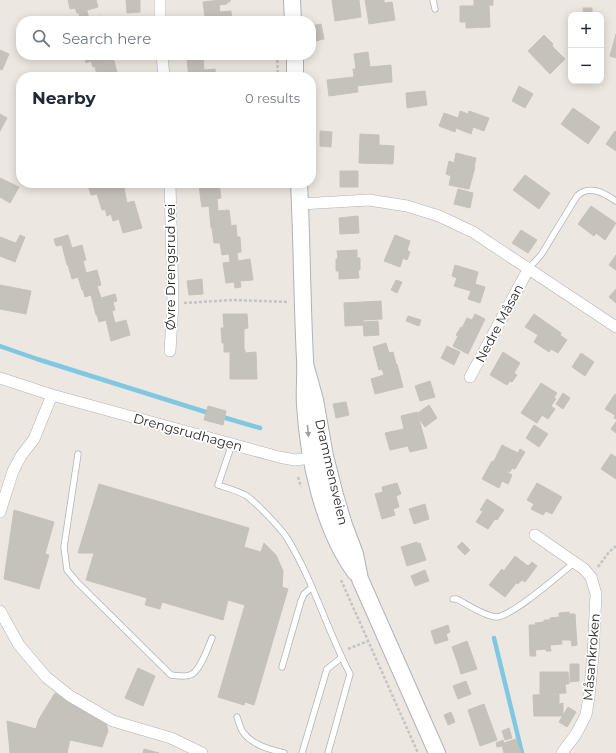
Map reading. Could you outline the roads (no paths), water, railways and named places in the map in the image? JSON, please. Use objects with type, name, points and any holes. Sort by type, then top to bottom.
[{"type":"main road","points":[[292,0],[293,16]]},
{"type":"main road","points":[[294,60],[295,72]]},
{"type":"main road","name":"Drammensveien","points":[[299,188],[305,364],[315,400],[319,457],[355,554],[360,579],[437,753]]},
{"type":"street","points":[[160,0],[160,16]]},
{"type":"street","points":[[162,60],[164,72]]},
{"type":"street","name":"Øvre Drengsrud vei","points":[[170,188],[173,303],[170,351]]},
{"type":"street","name":"Nedre Måsan","points":[[300,204],[369,200],[407,206],[439,216],[473,232],[616,327]]},
{"type":"street","name":"Nedre Måsan","points":[[470,377],[529,268]]},
{"type":"street","name":"Drengsrudhagen","points":[[0,378],[278,457],[296,460],[319,457]]},
{"type":"street","points":[[0,512],[13,471],[21,456],[34,439],[52,394]]},
{"type":"street","name":"Måsankroken","points":[[534,535],[576,562],[584,569],[590,578],[596,594],[593,656],[586,715],[576,734],[562,753]]},
{"type":"street","points":[[0,611],[19,645],[46,677],[70,696],[113,721],[171,738],[202,753]]},
{"type":"lane","points":[[433,0],[435,9]]},
{"type":"lane","points":[[529,268],[541,255],[577,196],[581,192],[593,190],[601,192],[616,201]]},
{"type":"lane","points":[[232,444],[218,485],[245,495],[258,505],[286,536],[301,564],[340,655],[350,674],[328,753]]},
{"type":"lane","points":[[78,454],[64,547],[67,570],[77,582],[171,675],[192,675],[200,666],[212,638]]},
{"type":"lane","points":[[452,599],[457,599],[486,614],[496,617],[504,616],[518,607],[576,562]]},
{"type":"lane","points":[[282,667],[301,601],[304,594],[311,588]]},
{"type":"lane","points":[[302,753],[327,669],[340,655]]},
{"type":"lane","points":[[237,717],[242,732],[250,740],[262,747],[284,753]]},
{"type":"waterway","points":[[0,346],[212,414]]},
{"type":"waterway","points":[[219,416],[260,428]]},
{"type":"waterway","points":[[494,638],[522,753]]}]
